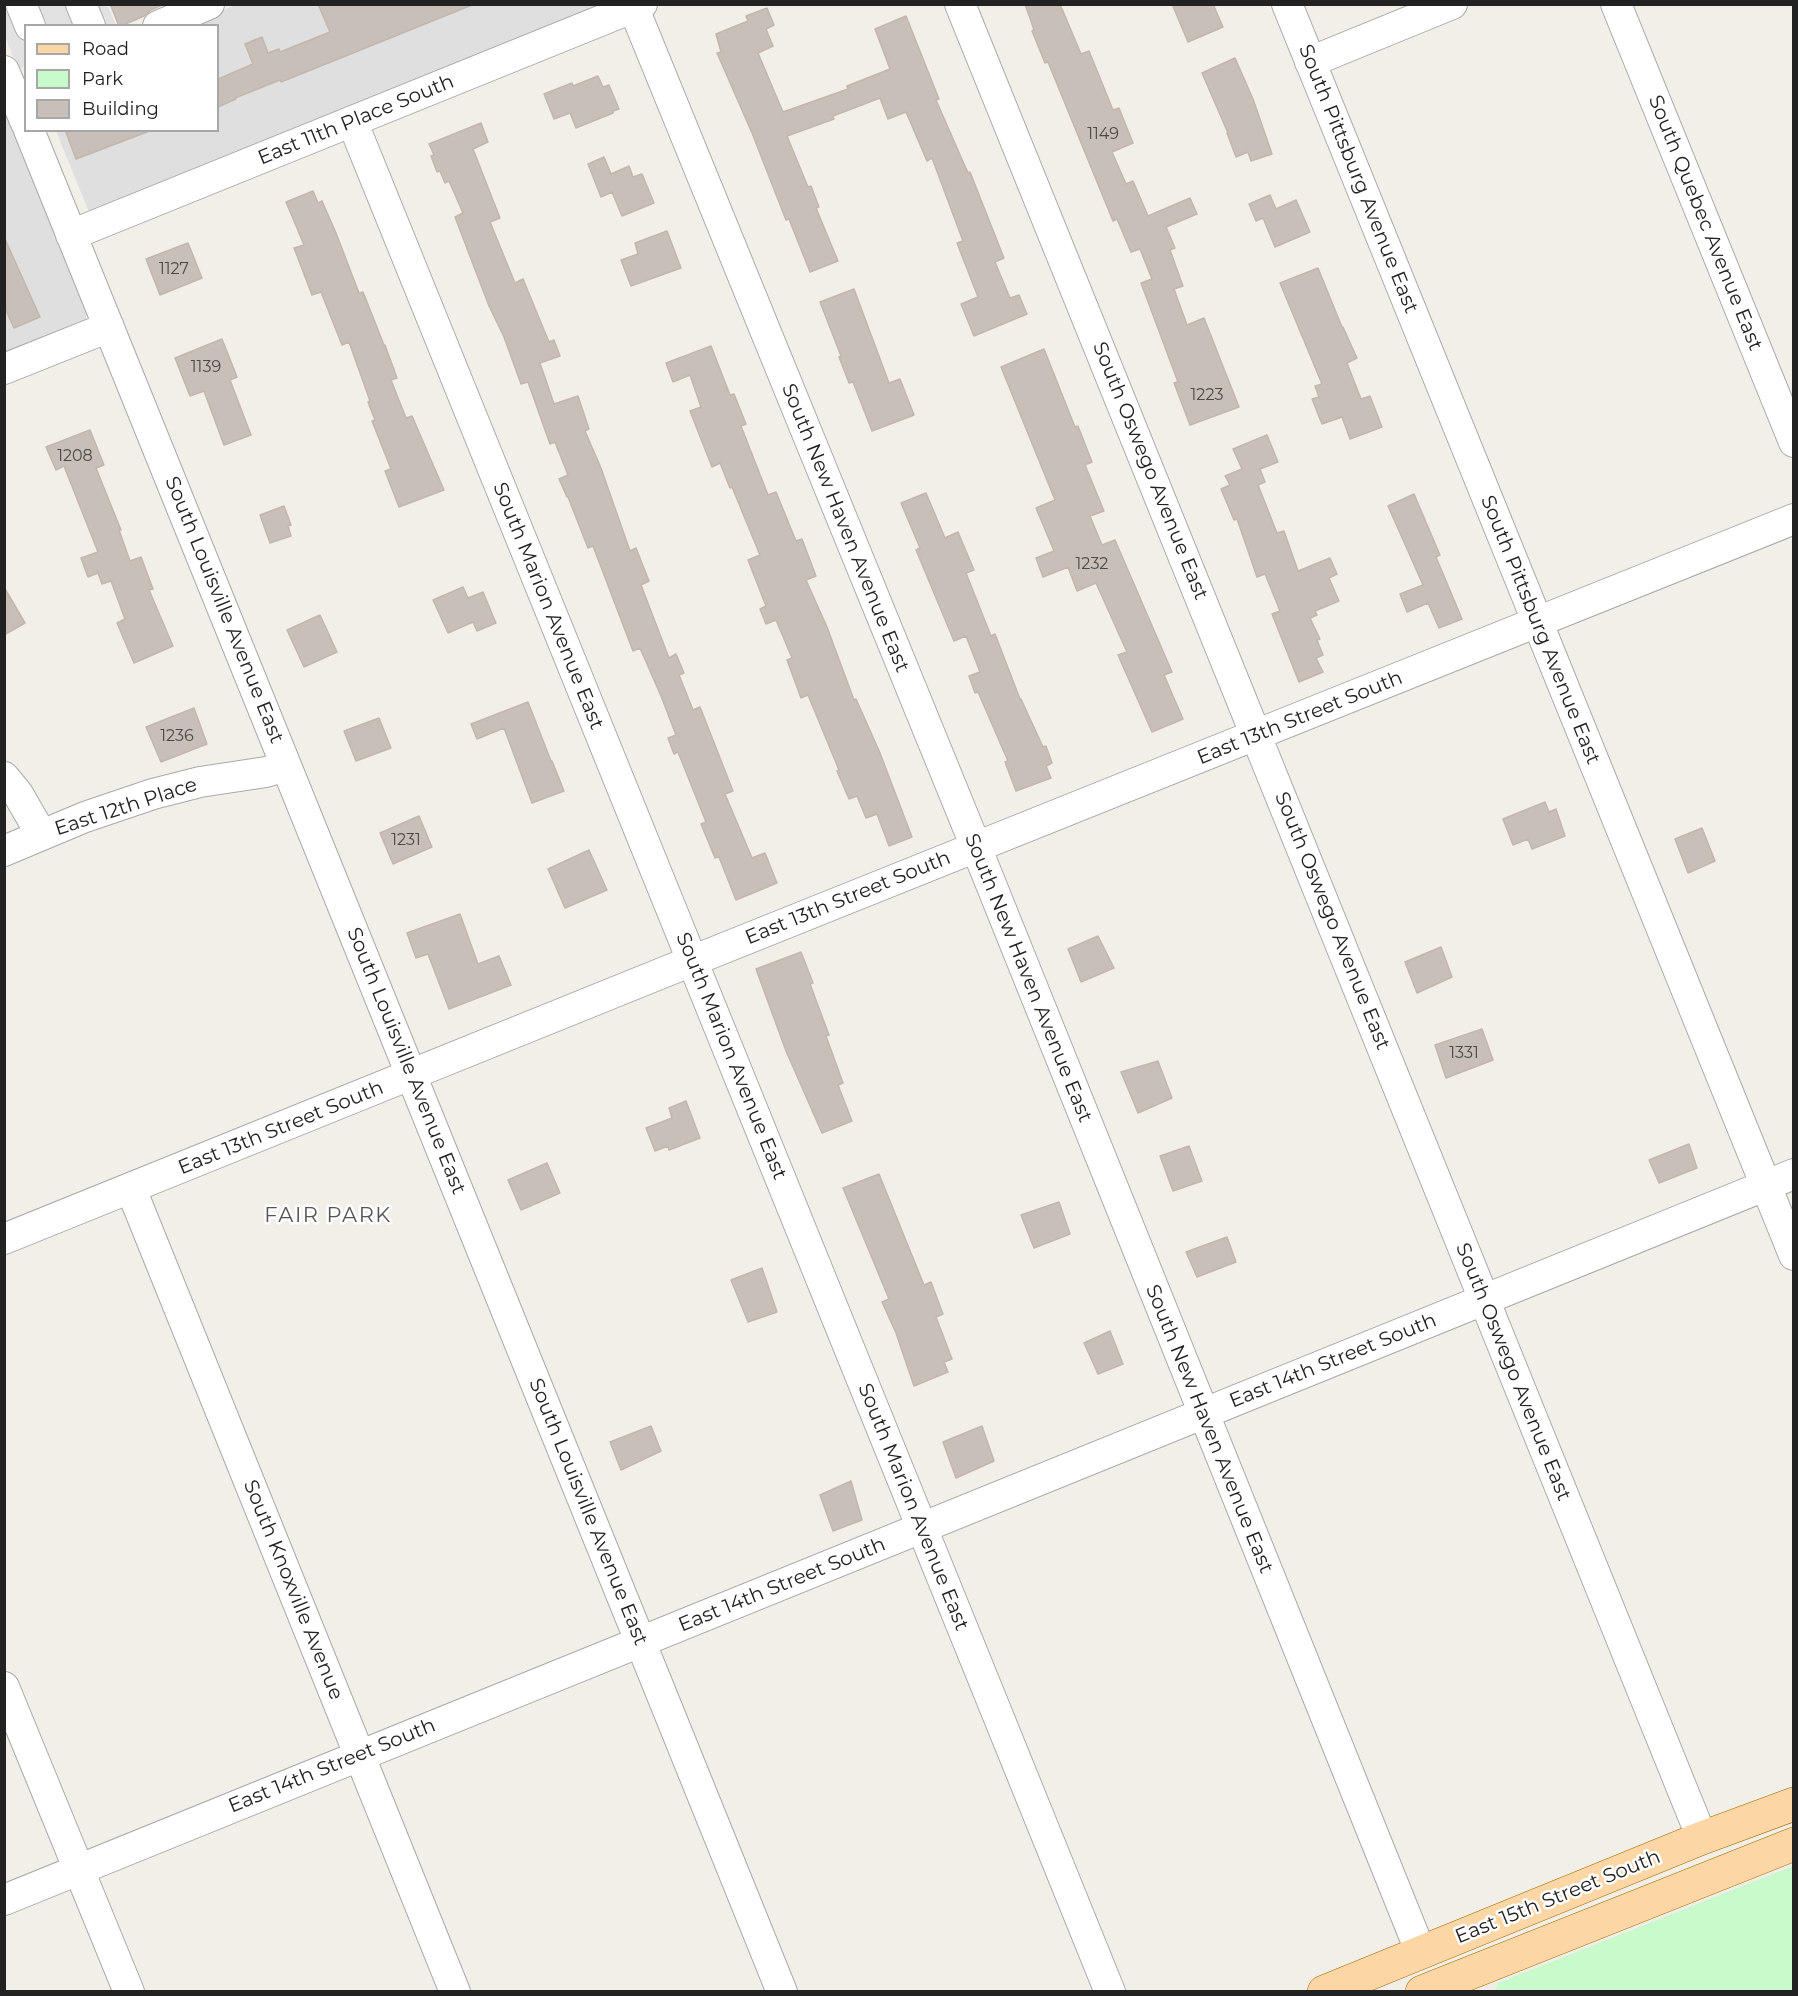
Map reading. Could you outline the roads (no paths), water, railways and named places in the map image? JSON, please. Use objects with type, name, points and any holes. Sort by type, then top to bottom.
[{"type":"main road","name":"East 15th Street South","points":[[1324,1992],[1702,1838],[1794,1804]]},
{"type":"main road","points":[[1702,1838],[1716,1873]]},
{"type":"main road","name":"East 15th Street South","points":[[1424,1991],[1716,1873],[1794,1844]]},
{"type":"main road","points":[[1421,1953],[1424,1991]]},
{"type":"street","points":[[21,4],[29,24]]},
{"type":"street","points":[[81,4],[89,24]]},
{"type":"street","points":[[163,24],[209,4]]},
{"type":"street","name":"South Oswego Avenue East","points":[[960,4],[1702,1838]]},
{"type":"street","name":"South Pittsburg Avenue East","points":[[1287,4],[1794,1255]]},
{"type":"street","points":[[1310,62],[1452,4]]},
{"type":"street","name":"South Quebec Avenue East","points":[[1616,4],[1794,442]]},
{"type":"street","name":"East 11th Place South","points":[[71,235],[636,6]]},
{"type":"street","name":"South New Haven Avenue East","points":[[636,6],[1421,1953]]},
{"type":"street","points":[[10,78],[24,117]]},
{"type":"street","name":"South Marion Avenue East","points":[[352,121],[1110,1992]]},
{"type":"street","name":"South Louisville Avenue East","points":[[30,132],[782,1992]]},
{"type":"street","points":[[4,369],[109,327]]},
{"type":"street","name":"East 13th Street South","points":[[4,1239],[1794,519]]},
{"type":"street","name":"East 12th Place","points":[[4,851],[41,834],[153,794],[200,782],[266,772],[286,766]]},
{"type":"street","points":[[4,777],[18,794],[41,834]]},
{"type":"street","name":"East 14th Street South","points":[[4,1900],[1794,1174]]},
{"type":"street","name":"South Knoxville Avenue","points":[[130,1189],[456,1992]]},
{"type":"street","points":[[4,1687],[129,1992]]},
{"type":"district","name":"FAIR PARK","points":[[328,1216]]}]
